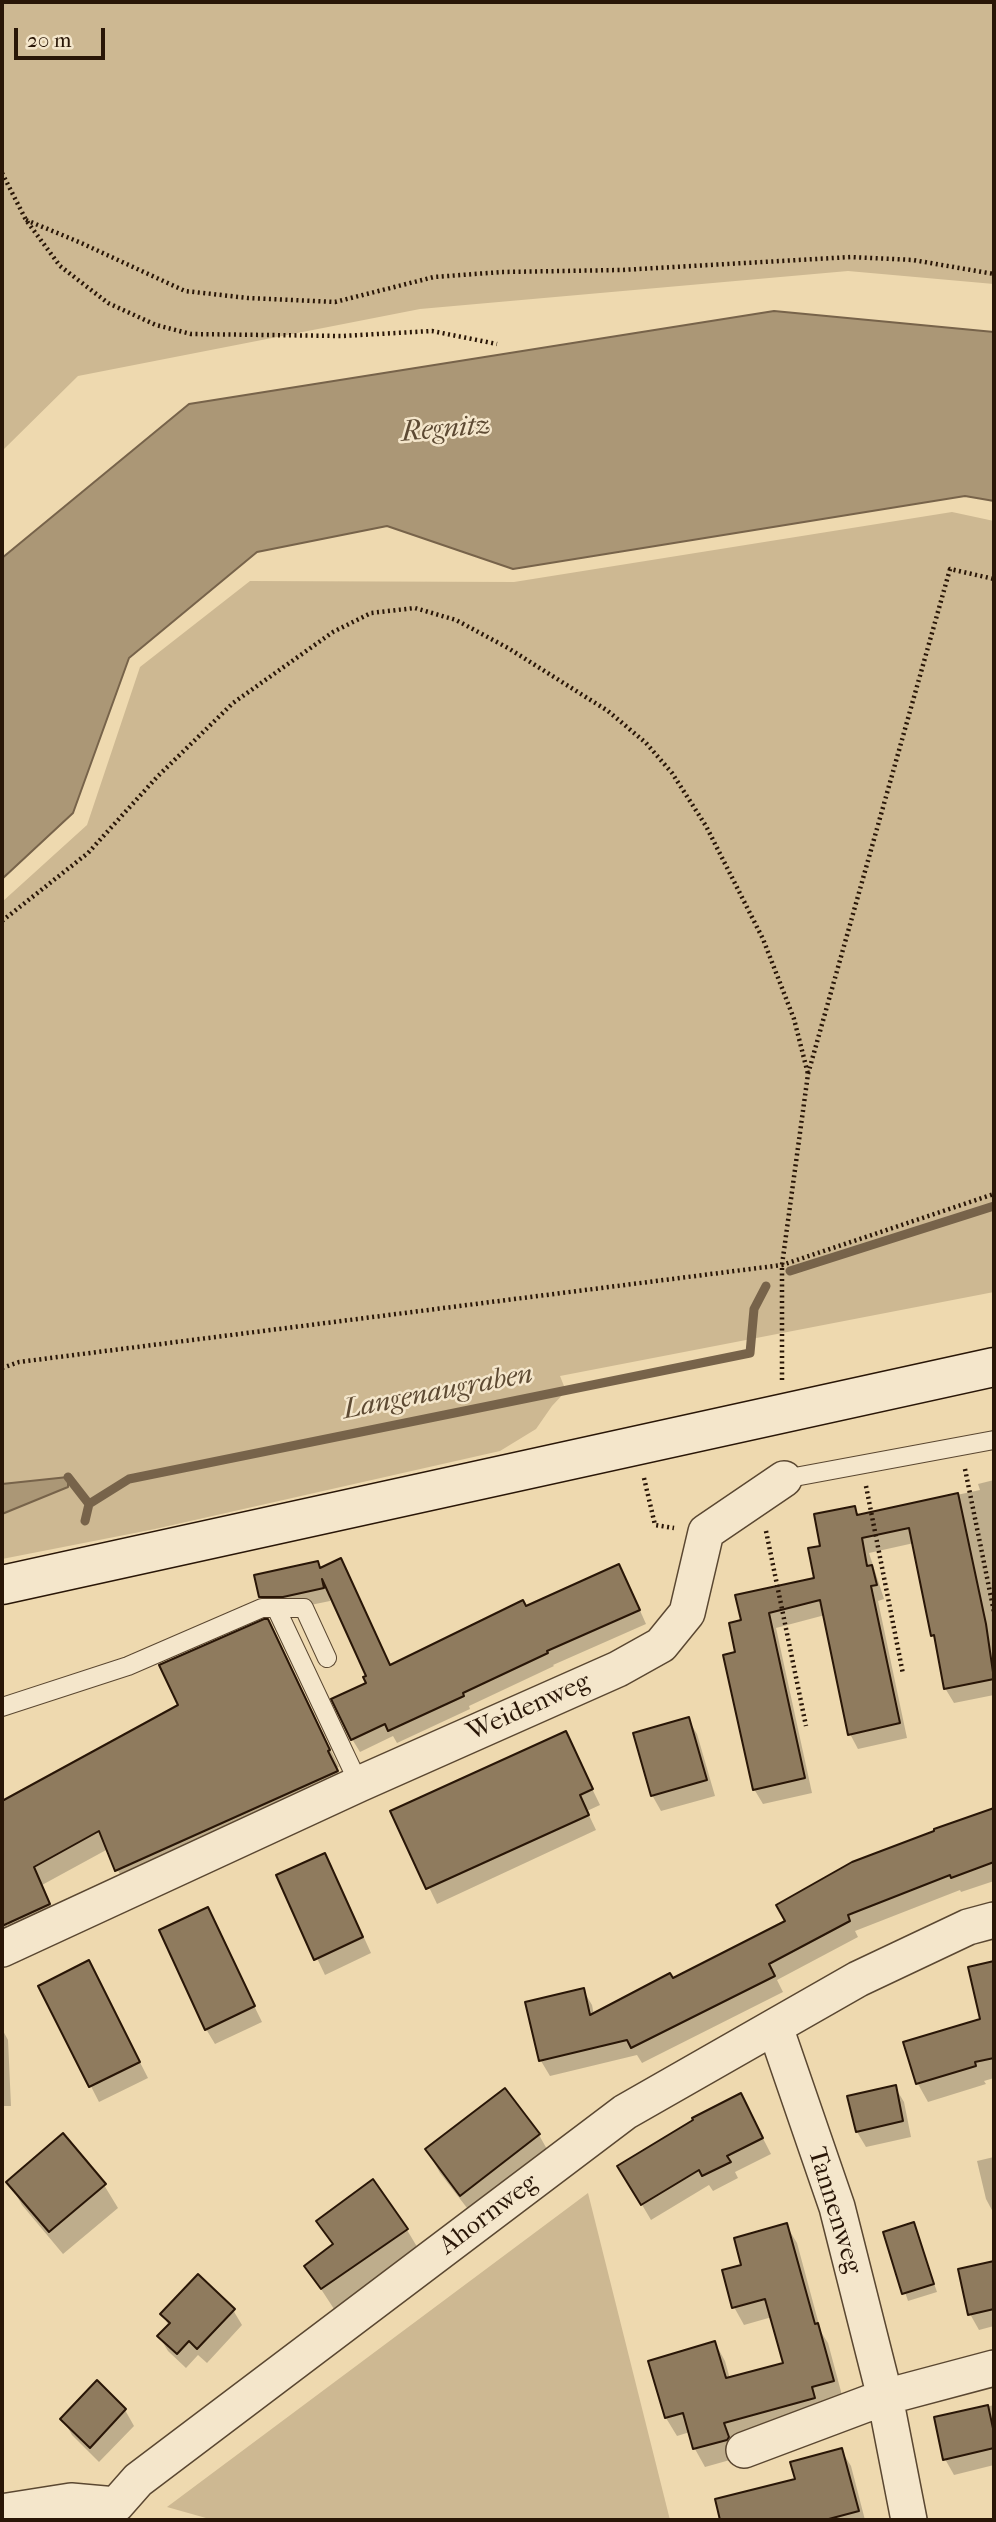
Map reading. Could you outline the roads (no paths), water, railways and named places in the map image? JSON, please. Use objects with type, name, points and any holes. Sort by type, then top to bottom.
[{"type":"street","points":[[2,1585],[994,1367]]},
{"type":"street","name":"Weidenweg","points":[[2,1949],[359,1784],[618,1669],[661,1645],[687,1613],[706,1532],[784,1479]]},
{"type":"street","name":"Ahornweg","points":[[2,2512],[71,2501],[115,2512],[138,2480],[625,2112],[858,1979],[968,1927],[994,1920]]},
{"type":"street","name":"Tannenweg","points":[[775,2027],[836,2207],[885,2397],[909,2520]]},
{"type":"street","points":[[744,2450],[885,2397],[994,2368]]},
{"type":"lane","points":[[784,1479],[994,1440]]},
{"type":"lane","points":[[2,1707],[128,1666],[262,1608],[303,1608],[327,1658]]},
{"type":"lane","points":[[276,1608],[359,1784]]},
{"type":"water","name":"Regnitz","points":[[774,311],[994,332],[994,501],[965,496],[513,569],[387,526],[257,552],[129,658],[73,813],[2,879],[2,558],[189,404]]},
{"type":"water","points":[[68,1477],[68,1487],[2,1514],[2,1484]]},
{"type":"waterway","name":"Langenaugraben","points":[[790,1271],[994,1206]]},
{"type":"waterway","name":"Langenaugraben","points":[[85,1521],[89,1504],[129,1479],[750,1353],[754,1309],[766,1286]]},
{"type":"waterway","points":[[68,1477],[89,1504]]}]
